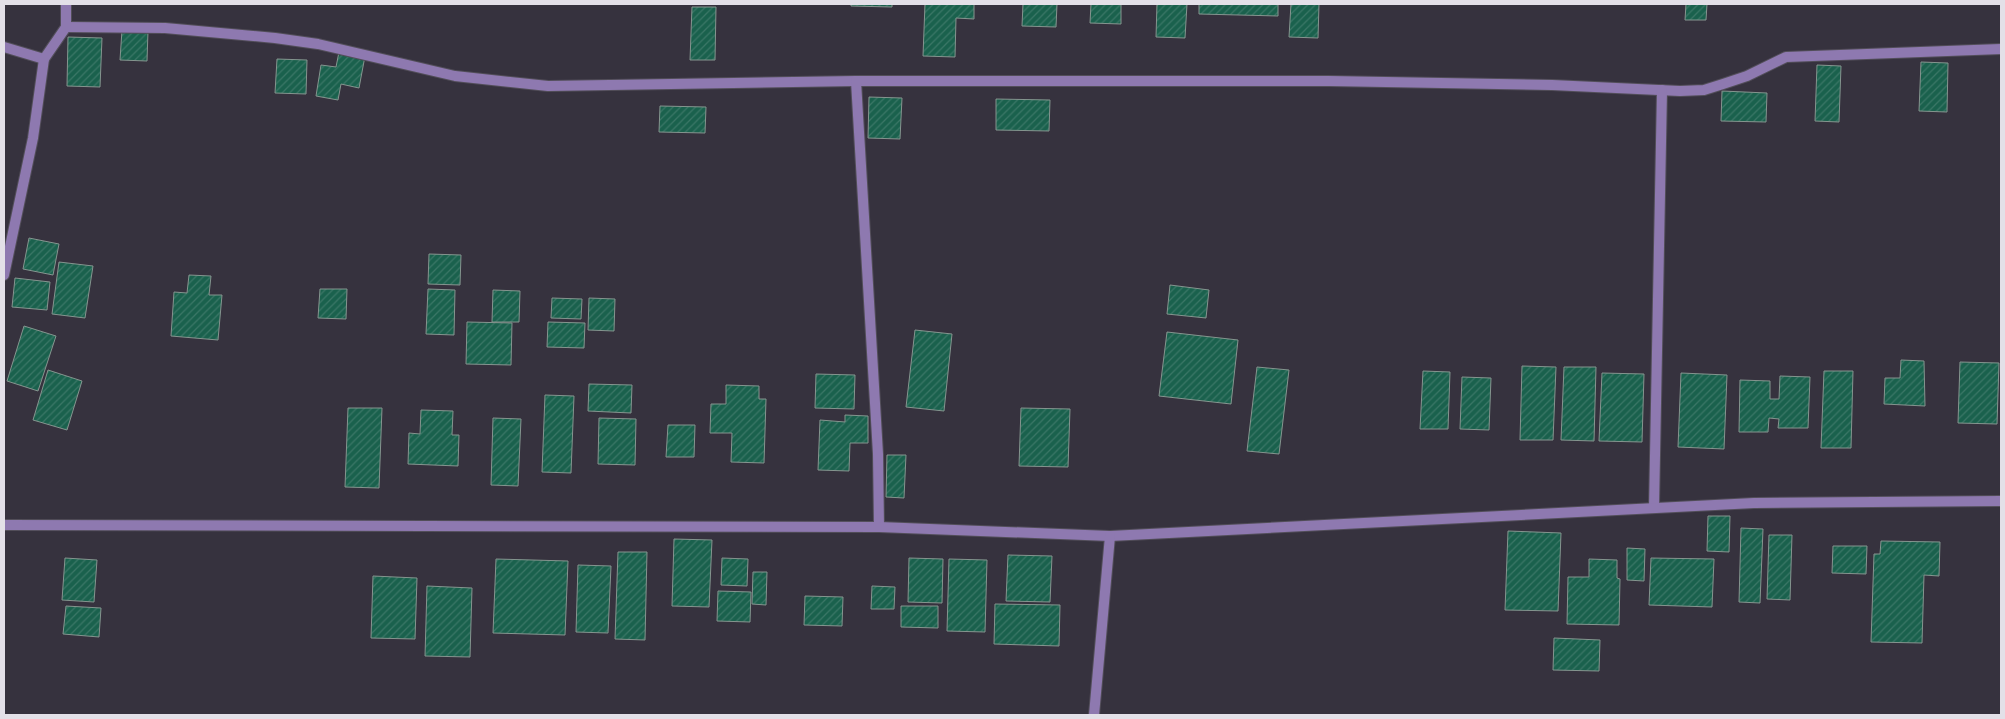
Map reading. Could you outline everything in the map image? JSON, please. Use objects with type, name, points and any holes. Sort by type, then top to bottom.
[{"type":"street","points":[[4,275],[33,138],[44,60],[66,27],[66,4]]},
{"type":"street","points":[[66,27],[165,28],[275,38],[318,44],[455,76],[505,83],[598,86],[856,80],[1329,81],[1704,90],[1747,76],[1786,56],[2001,49]]},
{"type":"street","points":[[4,47],[44,60]]},
{"type":"street","points":[[856,80],[878,454],[879,527]]},
{"type":"street","points":[[1654,508],[1662,90]]},
{"type":"street","points":[[4,525],[879,527],[1110,536],[1754,502],[2001,502]]},
{"type":"street","points":[[1094,715],[1110,536]]},
{"type":"building","points":[[851,4],[892,4],[892,7],[851,6]]},
{"type":"building","points":[[925,4],[974,4],[974,19],[956,18],[955,57],[923,56]]},
{"type":"building","points":[[1023,4],[1057,4],[1056,27],[1022,26]]},
{"type":"building","points":[[1091,4],[1121,4],[1121,24],[1090,23]]},
{"type":"building","points":[[1157,4],[1187,4],[1185,38],[1156,37]]},
{"type":"building","points":[[1199,4],[1278,4],[1278,16],[1199,14]]},
{"type":"building","points":[[1291,4],[1319,4],[1318,38],[1289,37]]},
{"type":"building","points":[[1686,4],[1707,4],[1706,20],[1685,20]]},
{"type":"building","points":[[692,7],[716,7],[715,60],[690,60]]},
{"type":"building","points":[[122,30],[148,31],[147,61],[120,60]]},
{"type":"building","points":[[68,37],[102,38],[100,87],[67,86]]},
{"type":"building","points":[[339,52],[365,56],[359,88],[341,84],[338,100],[316,96],[321,65],[336,67]]},
{"type":"building","points":[[277,59],[307,60],[306,94],[275,93]]},
{"type":"building","points":[[1921,62],[1948,63],[1947,112],[1919,111]]},
{"type":"building","points":[[1817,65],[1841,66],[1839,122],[1815,121]]},
{"type":"building","points":[[1722,91],[1767,93],[1766,122],[1721,121]]},
{"type":"building","points":[[869,97],[902,98],[900,139],[868,138]]},
{"type":"building","points":[[996,99],[1050,100],[1049,131],[996,130]]},
{"type":"building","points":[[660,106],[706,107],[705,133],[659,132]]},
{"type":"building","points":[[29,238],[59,244],[53,275],[23,269]]},
{"type":"building","points":[[429,254],[461,255],[460,285],[428,284]]},
{"type":"building","points":[[59,262],[93,266],[85,318],[52,314]]},
{"type":"building","points":[[189,275],[211,276],[209,295],[222,295],[218,340],[171,336],[174,292],[187,293]]},
{"type":"building","points":[[15,278],[50,282],[47,310],[12,307]]},
{"type":"building","points":[[1170,285],[1209,290],[1206,318],[1167,314]]},
{"type":"building","points":[[320,289],[347,289],[346,319],[318,318]]},
{"type":"building","points":[[428,289],[455,290],[454,335],[426,334]]},
{"type":"building","points":[[493,290],[520,291],[519,322],[492,322]]},
{"type":"building","points":[[552,298],[582,299],[581,319],[551,318]]},
{"type":"building","points":[[589,298],[615,299],[614,331],[588,330]]},
{"type":"building","points":[[467,322],[512,323],[511,365],[466,364]]},
{"type":"building","points":[[548,322],[585,323],[584,348],[547,347]]},
{"type":"building","points":[[24,326],[56,336],[38,391],[7,381]]},
{"type":"building","points":[[915,330],[952,334],[944,411],[906,407]]},
{"type":"building","points":[[1167,332],[1238,340],[1231,404],[1159,396]]},
{"type":"building","points":[[1901,360],[1924,361],[1925,406],[1884,404],[1885,378],[1900,378]]},
{"type":"building","points":[[1960,362],[1999,363],[1997,424],[1958,423]]},
{"type":"building","points":[[1522,366],[1556,367],[1553,440],[1520,440]]},
{"type":"building","points":[[1257,367],[1289,370],[1279,454],[1247,451]]},
{"type":"building","points":[[1564,367],[1596,367],[1594,441],[1561,440]]},
{"type":"building","points":[[48,370],[82,381],[67,430],[33,420]]},
{"type":"building","points":[[1423,371],[1450,372],[1448,429],[1420,429]]},
{"type":"building","points":[[1824,371],[1853,371],[1851,448],[1821,448]]},
{"type":"building","points":[[1602,373],[1644,374],[1642,442],[1599,441]]},
{"type":"building","points":[[1681,373],[1727,375],[1724,449],[1678,447]]},
{"type":"building","points":[[816,374],[855,375],[854,409],[815,408]]},
{"type":"building","points":[[1780,376],[1810,377],[1808,428],[1778,428],[1779,419],[1769,418],[1768,432],[1739,432],[1740,380],[1770,381],[1770,399],[1779,399]]},
{"type":"building","points":[[1462,377],[1491,378],[1489,430],[1460,429]]},
{"type":"building","points":[[589,384],[632,385],[631,413],[588,411]]},
{"type":"building","points":[[726,385],[759,386],[759,399],[766,399],[764,463],[731,462],[732,433],[710,433],[711,404],[726,404]]},
{"type":"building","points":[[545,395],[574,396],[571,473],[542,472]]},
{"type":"building","points":[[348,408],[382,408],[379,488],[345,487]]},
{"type":"building","points":[[1021,408],[1070,409],[1068,467],[1019,466]]},
{"type":"building","points":[[421,410],[453,411],[452,435],[459,435],[458,466],[408,464],[409,433],[420,434]]},
{"type":"building","points":[[845,415],[868,416],[868,443],[850,443],[849,471],[818,470],[820,420],[845,422]]},
{"type":"building","points":[[493,418],[521,419],[518,486],[491,485]]},
{"type":"building","points":[[599,418],[636,419],[635,465],[598,464]]},
{"type":"building","points":[[668,425],[695,425],[694,457],[666,457]]},
{"type":"building","points":[[887,455],[906,455],[904,498],[886,497]]},
{"type":"building","points":[[1708,516],[1730,516],[1729,552],[1707,551]]},
{"type":"building","points":[[1741,528],[1763,529],[1760,603],[1739,602]]},
{"type":"building","points":[[1508,531],[1561,533],[1558,611],[1505,610]]},
{"type":"building","points":[[1769,535],[1792,535],[1790,600],[1767,599]]},
{"type":"building","points":[[674,539],[712,540],[709,607],[672,606]]},
{"type":"building","points":[[1881,541],[1940,542],[1939,576],[1924,575],[1922,643],[1871,642],[1874,554],[1880,554]]},
{"type":"building","points":[[1833,546],[1867,546],[1866,574],[1832,573]]},
{"type":"building","points":[[1627,548],[1645,549],[1644,581],[1627,580]]},
{"type":"building","points":[[618,552],[647,552],[645,640],[615,639]]},
{"type":"building","points":[[1008,555],[1052,556],[1050,602],[1006,601]]},
{"type":"building","points":[[65,558],[97,560],[94,602],[62,600]]},
{"type":"building","points":[[722,558],[748,559],[747,586],[721,585]]},
{"type":"building","points":[[909,558],[943,559],[942,603],[908,602]]},
{"type":"building","points":[[1651,558],[1714,559],[1712,607],[1649,605]]},
{"type":"building","points":[[496,559],[568,561],[565,635],[493,633]]},
{"type":"building","points":[[949,559],[987,560],[985,632],[947,631]]},
{"type":"building","points":[[1589,559],[1617,560],[1617,578],[1620,579],[1619,625],[1567,624],[1568,577],[1589,577]]},
{"type":"building","points":[[578,565],[611,566],[608,633],[576,632]]},
{"type":"building","points":[[753,572],[767,572],[766,605],[752,604]]},
{"type":"building","points":[[373,576],[417,578],[415,639],[371,638]]},
{"type":"building","points":[[427,586],[472,588],[470,657],[425,656]]},
{"type":"building","points":[[872,586],[895,587],[894,609],[871,609]]},
{"type":"building","points":[[718,591],[751,592],[750,622],[717,621]]},
{"type":"building","points":[[805,596],[843,597],[842,626],[804,625]]},
{"type":"building","points":[[995,604],[1060,605],[1059,646],[994,644]]},
{"type":"building","points":[[66,606],[101,608],[99,637],[63,634]]},
{"type":"building","points":[[901,606],[938,606],[938,628],[901,627]]},
{"type":"building","points":[[1554,638],[1600,640],[1599,671],[1553,670]]}]
